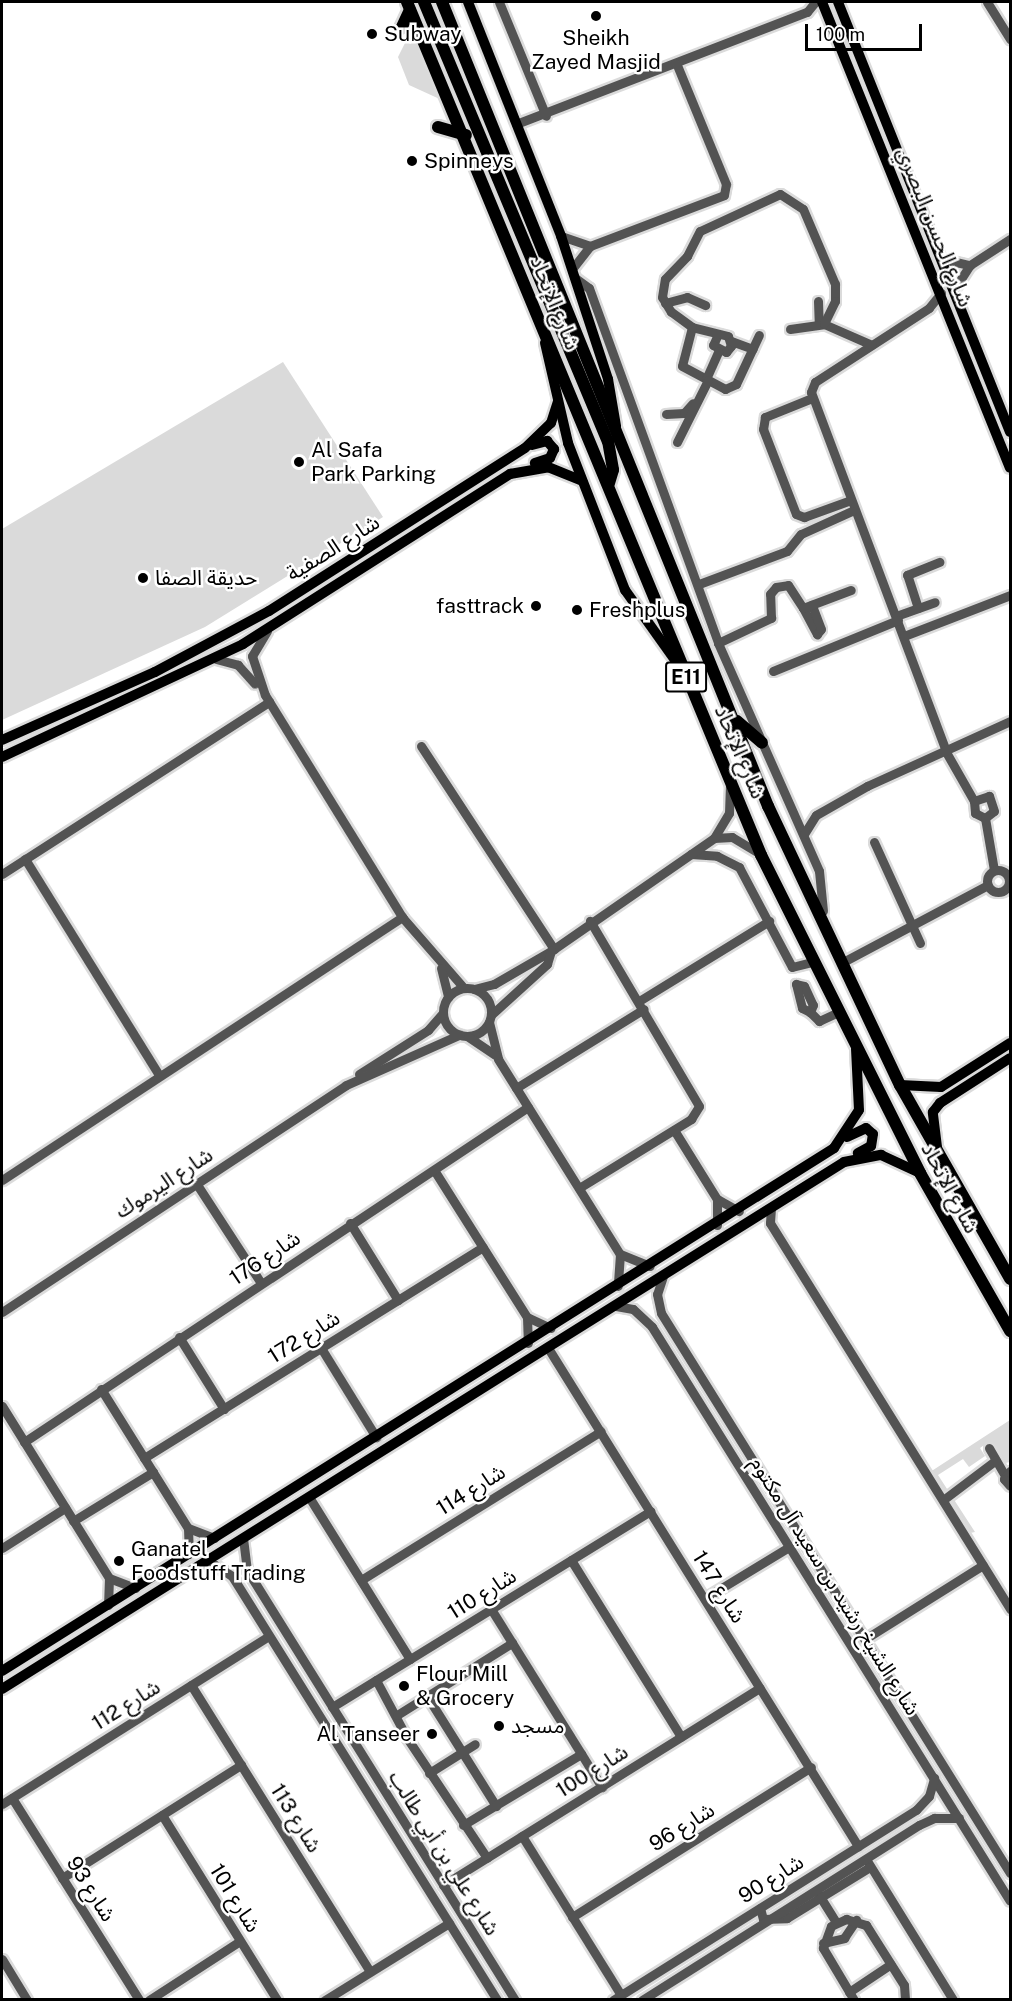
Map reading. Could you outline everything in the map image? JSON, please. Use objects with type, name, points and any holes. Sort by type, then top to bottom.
[{"type":"highway","points":[[424,2],[608,441],[613,470],[609,483]]},
{"type":"highway","name":"شارع الإتحاد","points":[[442,2],[616,430],[721,697],[900,1085],[1011,1279]]},
{"type":"highway","points":[[401,29],[409,6]]},
{"type":"highway","name":"شارع الإتحاد","points":[[409,6],[466,135],[685,675],[731,774],[761,855],[836,1013],[920,1173],[1011,1331]]},
{"type":"highway","points":[[438,127],[466,135]]},
{"type":"highway","points":[[721,697],[740,727],[762,744]]},
{"type":"main road","points":[[468,2],[574,273],[609,385],[616,430]]},
{"type":"main road","name":"شارع الحسن البصري","points":[[822,2],[1010,462]]},
{"type":"main road","name":"شارع الحسن البصري","points":[[838,2],[1011,432]]},
{"type":"main road","points":[[544,328],[558,401],[582,482],[628,596],[685,675]]},
{"type":"main road","name":"شارع الصفية","points":[[2,740],[231,633],[525,448],[551,423],[558,401]]},
{"type":"main road","points":[[992,420],[1011,444]]},
{"type":"main road","name":"شارع الصفية","points":[[2,757],[216,659],[268,630],[521,469],[554,452],[546,441],[525,448]]},
{"type":"main road","points":[[521,469],[557,469],[582,482]]},
{"type":"main road","points":[[900,1085],[941,1087],[1011,1043]]},
{"type":"main road","points":[[845,1138],[859,1110],[856,1048]]},
{"type":"main road","points":[[939,1156],[933,1112],[1011,1058]]},
{"type":"main road","points":[[2,1671],[717,1225],[845,1138],[866,1128],[875,1138],[850,1159],[2,1689]]},
{"type":"main road","points":[[850,1159],[890,1157],[920,1173]]},
{"type":"main road","points":[[528,1343],[536,1356]]},
{"type":"main road","points":[[322,1471],[332,1476],[330,1484]]},
{"type":"main road","points":[[125,1594],[123,1602],[133,1607]]},
{"type":"street","points":[[499,2],[546,116]]},
{"type":"street","points":[[516,124],[546,116],[807,12],[815,2]]},
{"type":"street","points":[[987,2],[1011,39]]},
{"type":"street","points":[[807,12],[828,18]]},
{"type":"street","points":[[677,65],[720,173],[721,190],[707,202],[590,246],[574,273],[589,288],[699,584],[718,643],[762,744],[794,808],[822,877],[820,901],[831,939]]},
{"type":"street","points":[[753,349],[718,334],[692,327],[665,303],[665,279],[687,255],[700,231],[780,194],[803,209],[832,276],[835,301],[821,324],[802,331],[790,329]]},
{"type":"street","points":[[561,236],[590,246]]},
{"type":"street","points":[[955,288],[970,265],[1011,239]]},
{"type":"street","points":[[943,259],[955,266],[970,265]]},
{"type":"street","points":[[940,293],[923,312],[815,382],[812,398],[848,501],[897,618],[946,752],[974,801],[975,813],[985,818]]},
{"type":"street","points":[[665,303],[687,297],[705,305]]},
{"type":"street","points":[[818,301],[821,324]]},
{"type":"street","points":[[923,312],[949,313]]},
{"type":"street","points":[[821,324],[872,345]]},
{"type":"street","points":[[692,327],[682,366],[706,379],[734,387],[759,335]]},
{"type":"street","points":[[718,334],[713,345],[718,352]]},
{"type":"street","points":[[718,352],[729,349],[731,341]]},
{"type":"street","points":[[677,442],[718,352]]},
{"type":"street","points":[[812,398],[765,417],[763,429],[796,514],[808,516],[848,501]]},
{"type":"street","points":[[666,414],[690,412]]},
{"type":"street","points":[[699,584],[787,551],[801,534],[852,511]]},
{"type":"street","points":[[918,608],[907,575],[940,561]]},
{"type":"street","points":[[718,643],[771,618],[770,594],[776,587],[788,585],[807,606],[851,590]]},
{"type":"street","points":[[904,636],[1011,595]]},
{"type":"street","points":[[773,671],[935,602]]},
{"type":"street","points":[[267,699],[252,656],[268,630]]},
{"type":"street","points":[[216,659],[244,669],[267,699],[402,917],[439,963],[469,988],[485,996],[498,1059],[620,1254],[618,1286]]},
{"type":"street","points":[[2,874],[267,699]]},
{"type":"street","points":[[804,834],[816,815],[1011,721]]},
{"type":"street","points":[[421,746],[553,950]]},
{"type":"street","points":[[448,997],[469,988],[494,984],[553,950],[590,921],[692,855],[714,838],[729,813],[731,774]]},
{"type":"street","points":[[974,801],[984,795],[994,800],[994,811],[985,818]]},
{"type":"street","points":[[794,808],[816,815]]},
{"type":"street","points":[[843,962],[913,927],[988,885],[994,870],[985,818]]},
{"type":"street","points":[[714,838],[732,837],[761,855]]},
{"type":"street","points":[[874,842],[920,943]]},
{"type":"street","points":[[692,855],[717,856],[739,867],[794,969],[797,983],[813,1005],[810,1012],[819,1021],[836,1013]]},
{"type":"street","points":[[25,859],[159,1075]]},
{"type":"street","points":[[988,885],[996,892],[1008,890],[1009,873],[994,870]]},
{"type":"street","points":[[2,1180],[402,917]]},
{"type":"street","points":[[579,1188],[695,1116],[699,1101],[590,921]]},
{"type":"street","points":[[516,1088],[769,921]]},
{"type":"street","points":[[463,1035],[490,1019],[547,963],[553,950]]},
{"type":"street","points":[[794,969],[812,962]]},
{"type":"street","points":[[439,963],[448,997],[443,1013],[463,1035],[498,1059]]},
{"type":"street","name":"شارع اليرموك","points":[[2,1312],[428,1030],[443,1013]]},
{"type":"street","name":"شارع اليرموك","points":[[346,1085],[463,1035]]},
{"type":"street","name":"شارع 176","points":[[24,1442],[528,1107]]},
{"type":"street","points":[[674,1130],[717,1199],[739,1211]]},
{"type":"street","points":[[434,1170],[527,1317],[528,1343]]},
{"type":"street","points":[[196,1183],[261,1283]]},
{"type":"street","points":[[717,1199],[717,1225]]},
{"type":"street","points":[[771,1208],[770,1223],[1011,1609]]},
{"type":"street","points":[[756,1218],[770,1223]]},
{"type":"street","points":[[350,1224],[398,1300]]},
{"type":"street","name":"شارع 172","points":[[144,1458],[483,1247]]},
{"type":"street","points":[[620,1254],[650,1266]]},
{"type":"street","name":"شارع الشيخ رشيد بن سعيد آل مكتوم","points":[[663,1276],[657,1300],[670,1328],[1011,1872]]},
{"type":"street","name":"شارع الشيخ رشيد بن سعيد آل مكتوم","points":[[616,1306],[640,1314],[657,1335],[1010,1901]]},
{"type":"street","points":[[527,1317],[551,1328]]},
{"type":"street","points":[[657,1335],[660,1328],[670,1328]]},
{"type":"street","points":[[179,1337],[224,1408]]},
{"type":"street","points":[[321,1348],[376,1437]]},
{"type":"street","name":"شارع 147","points":[[548,1348],[811,1767],[858,1846]]},
{"type":"street","points":[[101,1389],[188,1528],[189,1554]]},
{"type":"street","points":[[2,1406],[109,1578],[108,1605]]},
{"type":"street","name":"شارع 114","points":[[361,1580],[601,1431]]},
{"type":"street","points":[[989,1449],[1008,1473],[1011,1486]]},
{"type":"street","points":[[943,1500],[996,1460]]},
{"type":"street","points":[[73,1521],[153,1472]]},
{"type":"street","points":[[309,1497],[410,1659]]},
{"type":"street","points":[[2,1548],[65,1508]]},
{"type":"street","name":"شارع 110","points":[[332,1707],[651,1511]]},
{"type":"street","points":[[188,1528],[214,1538]]},
{"type":"street","name":"شارع علي بن أبي طالب","points":[[243,1538],[244,1564],[515,2000]]},
{"type":"street","points":[[705,1599],[789,1547]]},
{"type":"street","points":[[571,1560],[681,1737]]},
{"type":"street","name":"شارع علي بن أبي طالب","points":[[201,1564],[227,1571],[497,2000]]},
{"type":"street","points":[[865,1639],[983,1564]]},
{"type":"street","points":[[109,1578],[135,1588]]},
{"type":"street","points":[[252,1608],[266,1601]]},
{"type":"street","points":[[491,1609],[602,1786]]},
{"type":"street","name":"شارع 112","points":[[2,1804],[269,1636]]},
{"type":"street","points":[[397,1715],[512,1643]]},
{"type":"street","points":[[877,1687],[889,1678]]},
{"type":"street","points":[[376,1680],[429,1773],[487,1858]]},
{"type":"street","name":"شارع 113","points":[[191,1685],[370,1971]]},
{"type":"street","name":"شارع 100","points":[[443,1886],[760,1688]]},
{"type":"street","points":[[884,1699],[887,1692],[898,1691]]},
{"type":"street","points":[[427,1696],[496,1806]]},
{"type":"street","points":[[429,1773],[475,1744]]},
{"type":"street","points":[[463,1825],[581,1754]]},
{"type":"street","points":[[62,1878],[241,1765]]},
{"type":"street","name":"شارع 96","points":[[572,1917],[811,1767]]},
{"type":"street","name":"شارع 90","points":[[617,1997],[921,1806],[934,1778]]},
{"type":"street","points":[[372,1799],[385,1791]]},
{"type":"street","name":"شارع 93","points":[[12,1798],[139,2000]]},
{"type":"street","points":[[384,1820],[398,1813]]},
{"type":"street","name":"شارع 101","points":[[162,1815],[277,2000]]},
{"type":"street","points":[[953,2000],[868,1863],[899,1838],[934,1818],[958,1818]]},
{"type":"street","points":[[892,1825],[901,1828],[899,1838]]},
{"type":"street","points":[[522,1836],[572,1917],[617,1997]]},
{"type":"street","name":"شارع 90","points":[[642,2000],[758,1926],[819,1894],[868,1863]]},
{"type":"street","points":[[819,1894],[836,1922]]},
{"type":"street","points":[[759,1908],[768,1920]]},
{"type":"street","points":[[749,1914],[757,1917],[758,1926]]},
{"type":"street","points":[[836,1922],[856,1920],[866,1925],[907,1990],[905,2000]]},
{"type":"street","points":[[823,1943],[844,1938],[856,1920]]},
{"type":"street","points":[[823,1943],[836,1922]]},
{"type":"street","points":[[325,2000],[448,1923]]},
{"type":"street","points":[[149,2000],[240,1941]]},
{"type":"street","points":[[823,1943],[851,1996],[891,1964]]},
{"type":"street","points":[[2,1959],[27,2000]]},
{"type":"shaded area","points":[[413,27],[444,101],[409,85],[398,57]]},
{"type":"shaded area","name":"حديقة الصفا","points":[[283,362],[383,517],[205,627],[2,720],[2,529]]},
{"type":"shaded area","points":[[1010,1420],[1010,1462],[1001,1464],[987,1443],[980,1448],[985,1456],[969,1467],[963,1459],[938,1475],[975,1532],[965,1534],[927,1474]]},
{"type":"place","name":"Sheikh Zayed Masjid","points":[[596,16]]},
{"type":"place","name":"Subway","points":[[372,34]]},
{"type":"place","name":"Spinneys","points":[[412,161]]},
{"type":"place","name":"Al Safa Park Parking","points":[[299,462]]},
{"type":"place","name":"حديقة الصفا","points":[[143,578]]},
{"type":"place","name":"fasttrack","points":[[536,606]]},
{"type":"place","name":"Freshplus","points":[[577,610]]},
{"type":"place","name":"Ganatel Foodstuff Trading","points":[[119,1561]]},
{"type":"place","name":"Flour Mill & Grocery","points":[[404,1686]]},
{"type":"place","name":"مسجد","points":[[499,1726]]},
{"type":"place","name":"Al Tanseer","points":[[432,1734]]}]
